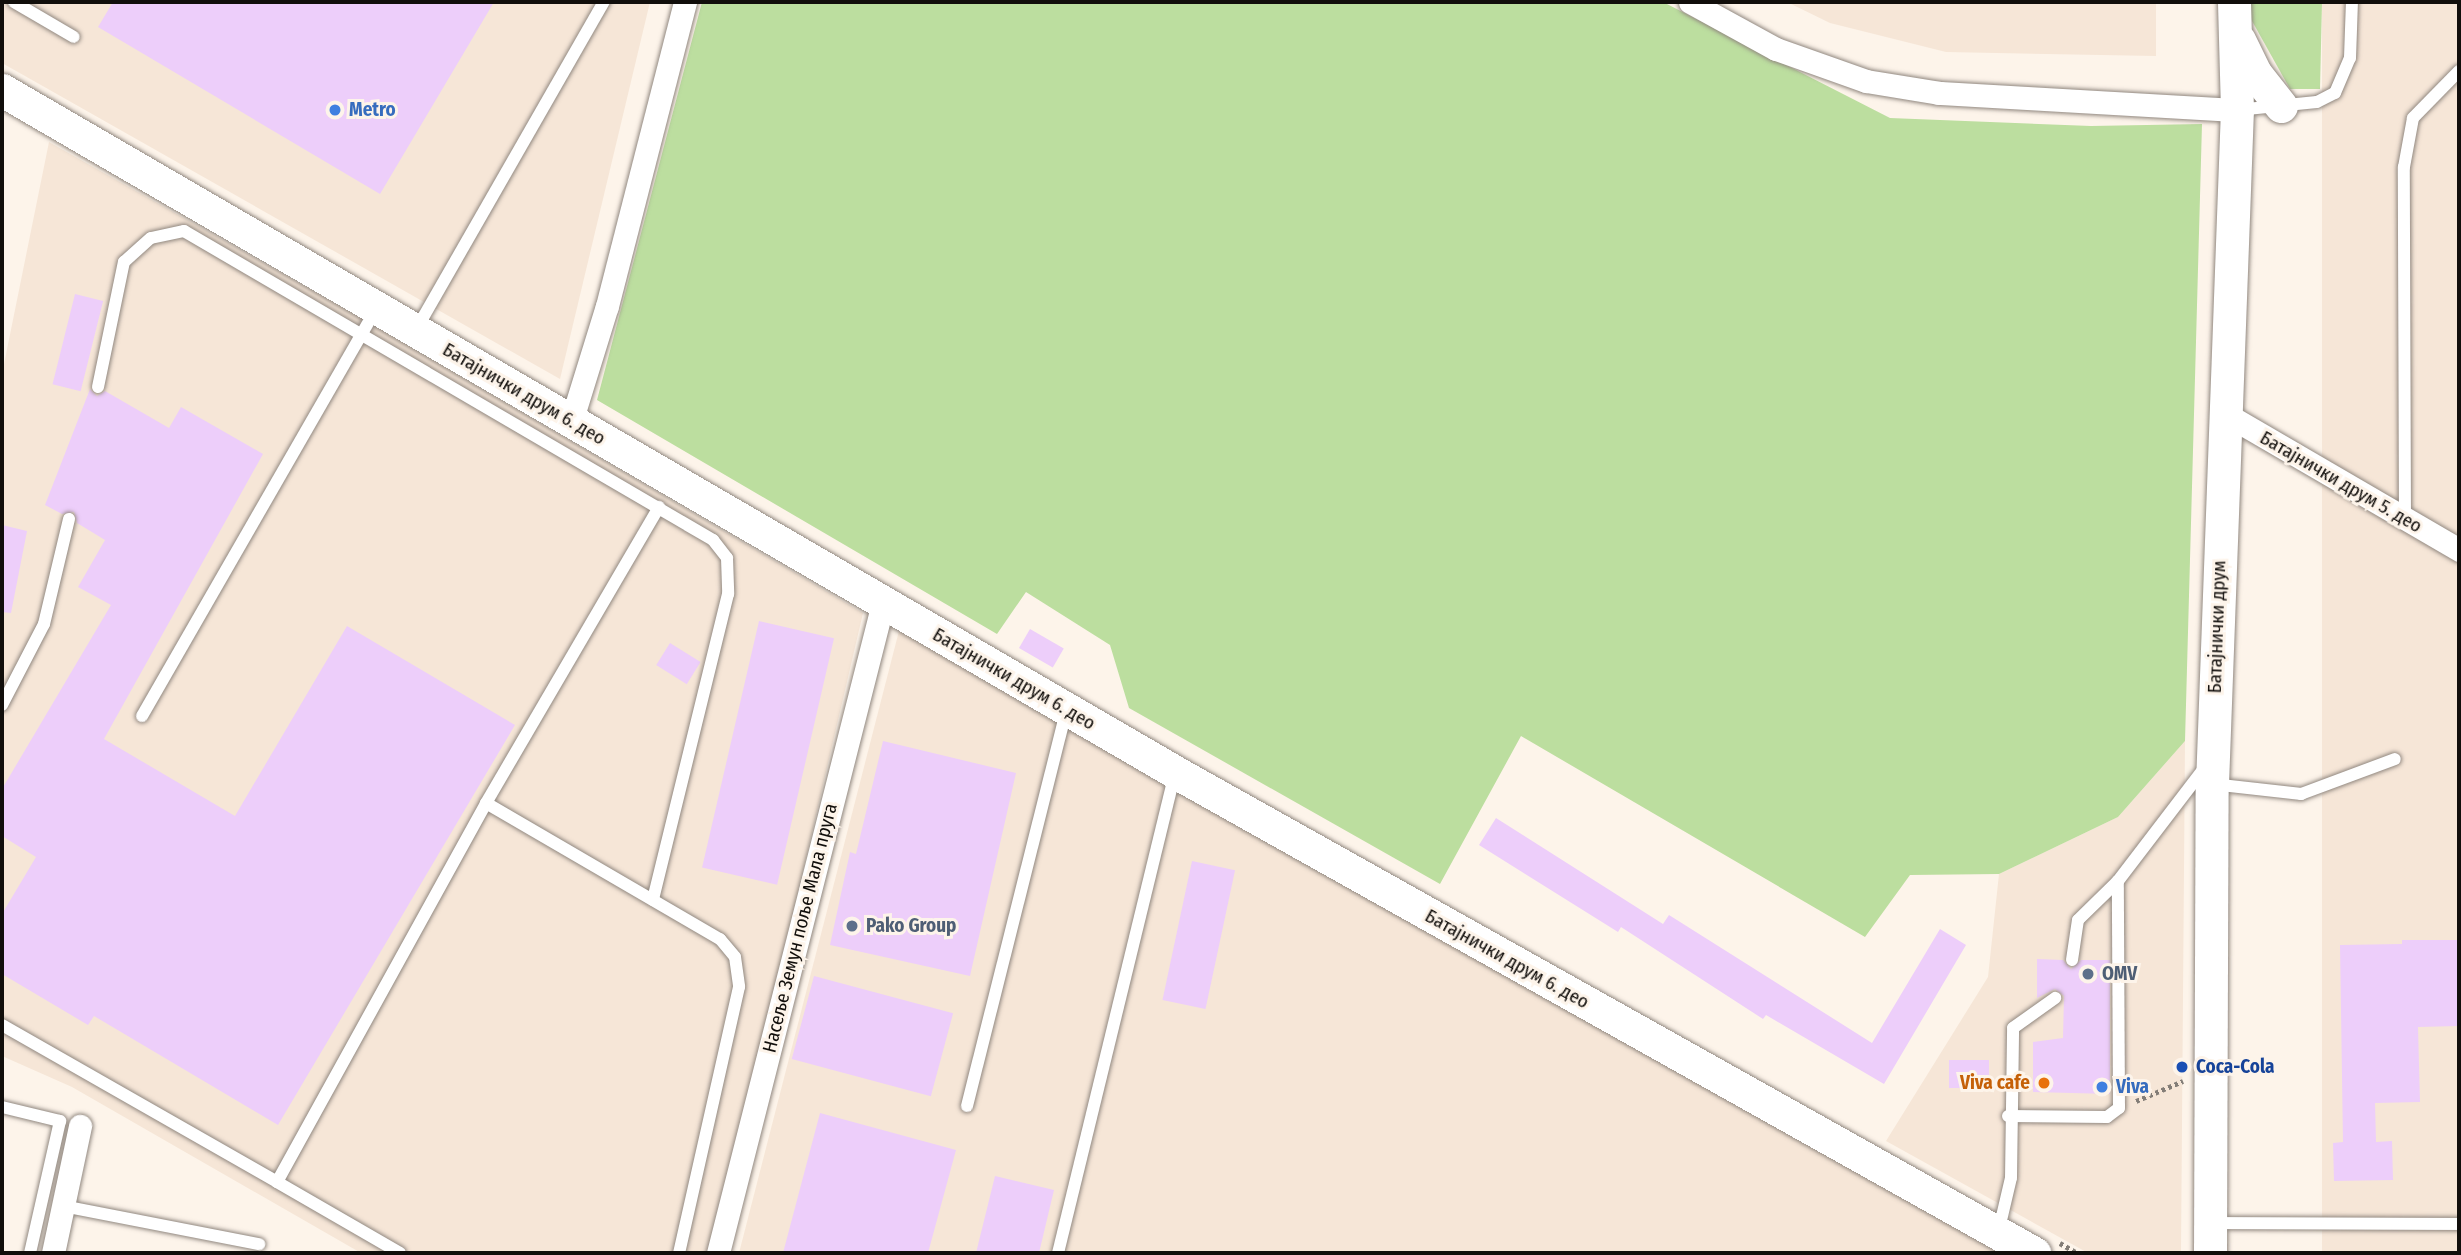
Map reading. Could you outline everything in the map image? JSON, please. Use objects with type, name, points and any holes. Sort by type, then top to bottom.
[{"type":"street","points":[[571,422],[607,306],[685,2]]},
{"type":"street","points":[[1690,2],[1776,50],[1866,81],[1939,93],[2237,110]]},
{"type":"street","points":[[2234,11],[2242,50],[2281,106]]},
{"type":"street","name":"Батајнички друм","points":[[2210,1238],[2212,769],[2237,110],[2234,11]]},
{"type":"street","name":"Батајнички друм 6. део","points":[[2,90],[368,322],[415,332],[1175,772],[2034,1253]]},
{"type":"street","name":"Батајнички друм 5. део","points":[[2224,414],[2459,550]]},
{"type":"street","name":"Насеље Земун поље Мала пруга","points":[[718,1253],[883,603]]},
{"type":"street","points":[[53,1253],[80,1126]]},
{"type":"lane","points":[[14,2],[74,37]]},
{"type":"lane","points":[[415,332],[604,2]]},
{"type":"lane","points":[[2237,110],[2317,102],[2335,93],[2350,58],[2352,2]]},
{"type":"lane","points":[[2405,519],[2404,167],[2413,118],[2459,71]]},
{"type":"lane","points":[[98,387],[124,262],[137,247],[169,232],[184,231],[368,322],[713,540],[727,558],[730,574],[653,900]]},
{"type":"lane","points":[[142,716],[368,322]]},
{"type":"lane","points":[[278,1182],[486,803],[659,507]]},
{"type":"lane","points":[[2,705],[44,624],[69,519]]},
{"type":"lane","points":[[967,1107],[1067,709]]},
{"type":"lane","points":[[2072,960],[2078,920],[2118,881],[2212,769],[2301,794],[2395,759]]},
{"type":"lane","points":[[1058,1253],[1175,772]]},
{"type":"lane","points":[[486,803],[720,939],[729,947],[740,972],[679,1253]]},
{"type":"lane","points":[[2008,1116],[2107,1117],[2119,1108],[2118,881]]},
{"type":"lane","points":[[1998,1233],[2011,1178],[2008,1116],[2013,1028],[2055,998]]},
{"type":"lane","points":[[2,1025],[400,1253]]},
{"type":"lane","points":[[2,1107],[60,1121],[30,1253]]},
{"type":"lane","points":[[63,1206],[258,1244]]},
{"type":"lane","points":[[2210,1238],[2459,1224]]},
{"type":"path","points":[[2119,1108],[2210,1067]]},
{"type":"shaded area","points":[[2,2],[650,2],[560,379],[2,63]]},
{"type":"shaded area","points":[[1787,2],[2156,2],[2156,56],[1946,52],[1830,23]]},
{"type":"shaded area","points":[[2322,2],[2459,2],[2459,1253],[2322,1253]]},
{"type":"shaded area","points":[[49,142],[368,322],[863,613],[714,1253],[361,1253],[72,1087],[2,1056],[2,374]]},
{"type":"shaded area","points":[[900,627],[2019,1253],[739,1253]]},
{"type":"shaded area","points":[[2185,741],[2181,1253],[2088,1253],[1886,1141],[1988,977],[1999,874],[2118,817]]},
{"type":"green space","points":[[702,2],[1663,2],[1890,118],[2091,126],[2202,124],[2185,741],[2118,817],[1999,874],[1910,875],[1865,937],[1521,736],[1440,884],[1129,708],[1110,645],[1026,592],[997,634],[597,400]]},
{"type":"green space","points":[[2247,2],[2322,2],[2320,89],[2290,89],[2247,12]]},
{"type":"building","name":"Metro","points":[[113,2],[494,2],[380,194],[98,27]]},
{"type":"building","points":[[75,294],[103,301],[81,391],[53,384]]},
{"type":"building","points":[[90,389],[97,396],[105,391],[169,428],[181,407],[263,454],[104,739],[235,816],[347,626],[515,725],[278,1125],[94,1016],[88,1025],[2,974],[2,914],[36,857],[2,836],[2,789],[111,605],[78,587],[105,540],[77,523],[74,512],[62,514],[45,505]]},
{"type":"building","points":[[2,525],[27,531],[11,613],[2,612]]},
{"type":"building","points":[[759,621],[834,638],[777,885],[702,868]]},
{"type":"building","points":[[1030,629],[1064,649],[1053,668],[1019,648]]},
{"type":"building","points":[[670,643],[701,662],[687,684],[656,665]]},
{"type":"building","points":[[883,741],[1016,773],[970,976],[830,945],[850,852],[856,854]]},
{"type":"building","points":[[1496,818],[1663,924],[1669,915],[1872,1043],[1940,929],[1966,945],[1884,1084],[1766,1015],[1763,1019],[1621,927],[1618,932],[1479,845]]},
{"type":"building","points":[[1192,861],[1235,870],[1206,1009],[1162,1000]]},
{"type":"building","points":[[2402,940],[2459,940],[2459,1026],[2418,1027],[2420,1102],[2375,1103],[2376,1142],[2392,1141],[2393,1180],[2334,1181],[2333,1143],[2343,1142],[2340,945],[2402,944]]},
{"type":"building","points":[[2037,959],[2063,960],[2071,969],[2081,960],[2110,960],[2110,1094],[2033,1092],[2033,1042],[2063,1038],[2064,996],[2055,989],[2037,998]]},
{"type":"building","points":[[814,976],[953,1013],[931,1096],[792,1059]]},
{"type":"building","points":[[1949,1060],[1989,1060],[1989,1088],[1949,1088]]},
{"type":"building","points":[[820,1113],[956,1150],[928,1253],[783,1253]]},
{"type":"building","points":[[995,1176],[1054,1190],[1039,1253],[976,1253]]},
{"type":"place","name":"Metro","points":[[335,110]]},
{"type":"place","name":"Pako Group","points":[[852,926]]},
{"type":"place","name":"OMV","points":[[2088,974]]},
{"type":"place","name":"Coca-Cola","points":[[2182,1067]]},
{"type":"place","name":"Viva cafe","points":[[2044,1083]]},
{"type":"place","name":"Viva","points":[[2102,1087]]}]
